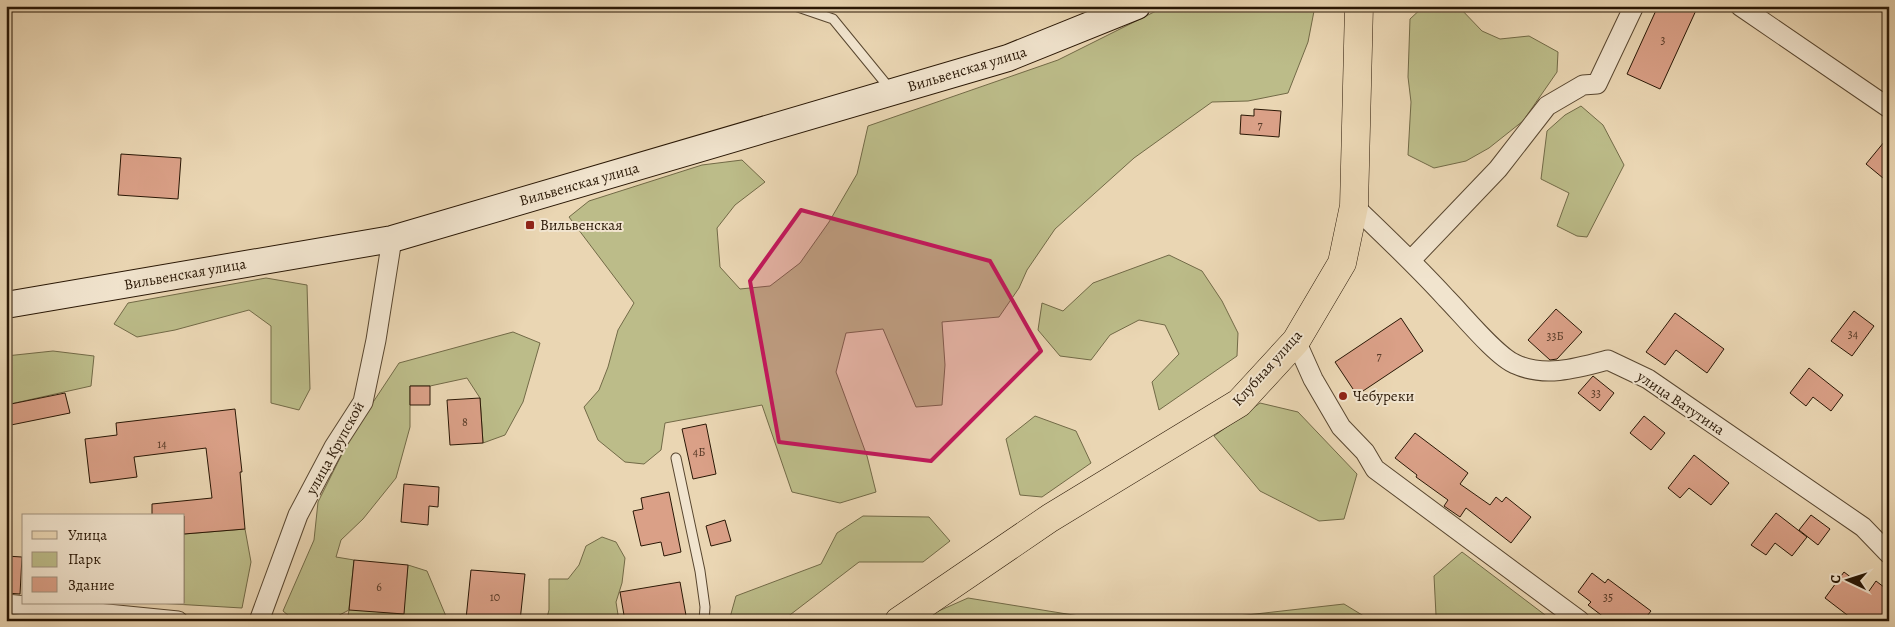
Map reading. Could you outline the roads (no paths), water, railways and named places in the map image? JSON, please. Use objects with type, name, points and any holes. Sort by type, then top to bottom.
[{"type":"main road","name":"Клубная улица","points":[[899,621],[1050,518],[1239,403],[1296,341],[1342,262],[1354,206],[1359,6]]},
{"type":"street","name":"Вильвенская улица","points":[[6,305],[392,239],[1008,58],[1137,6]]},
{"type":"street","points":[[1411,260],[1498,169],[1547,106],[1583,85],[1597,84],[1634,6]]},
{"type":"street","points":[[1740,6],[1889,108]]},
{"type":"street","name":"улица Ватутина","points":[[1354,206],[1411,260],[1491,345],[1513,364],[1531,370],[1552,371],[1570,370],[1608,360],[1648,379],[1863,527],[1889,554]]},
{"type":"street","name":"улица Крупской","points":[[259,621],[298,515],[334,447],[363,402],[376,340],[392,239]]},
{"type":"street","points":[[1296,341],[1313,379],[1341,427],[1365,452],[1375,468],[1580,621]]},
{"type":"street","points":[[6,604],[80,616],[178,621]]},
{"type":"lane","points":[[795,6],[833,19],[860,50],[892,92]]},
{"type":"lane","points":[[676,458],[700,571],[705,607],[704,621]]},
{"type":"place","name":"Вильвенская","points":[[530,225]]},
{"type":"place","name":"Чебуреки","points":[[1343,396]]}]
